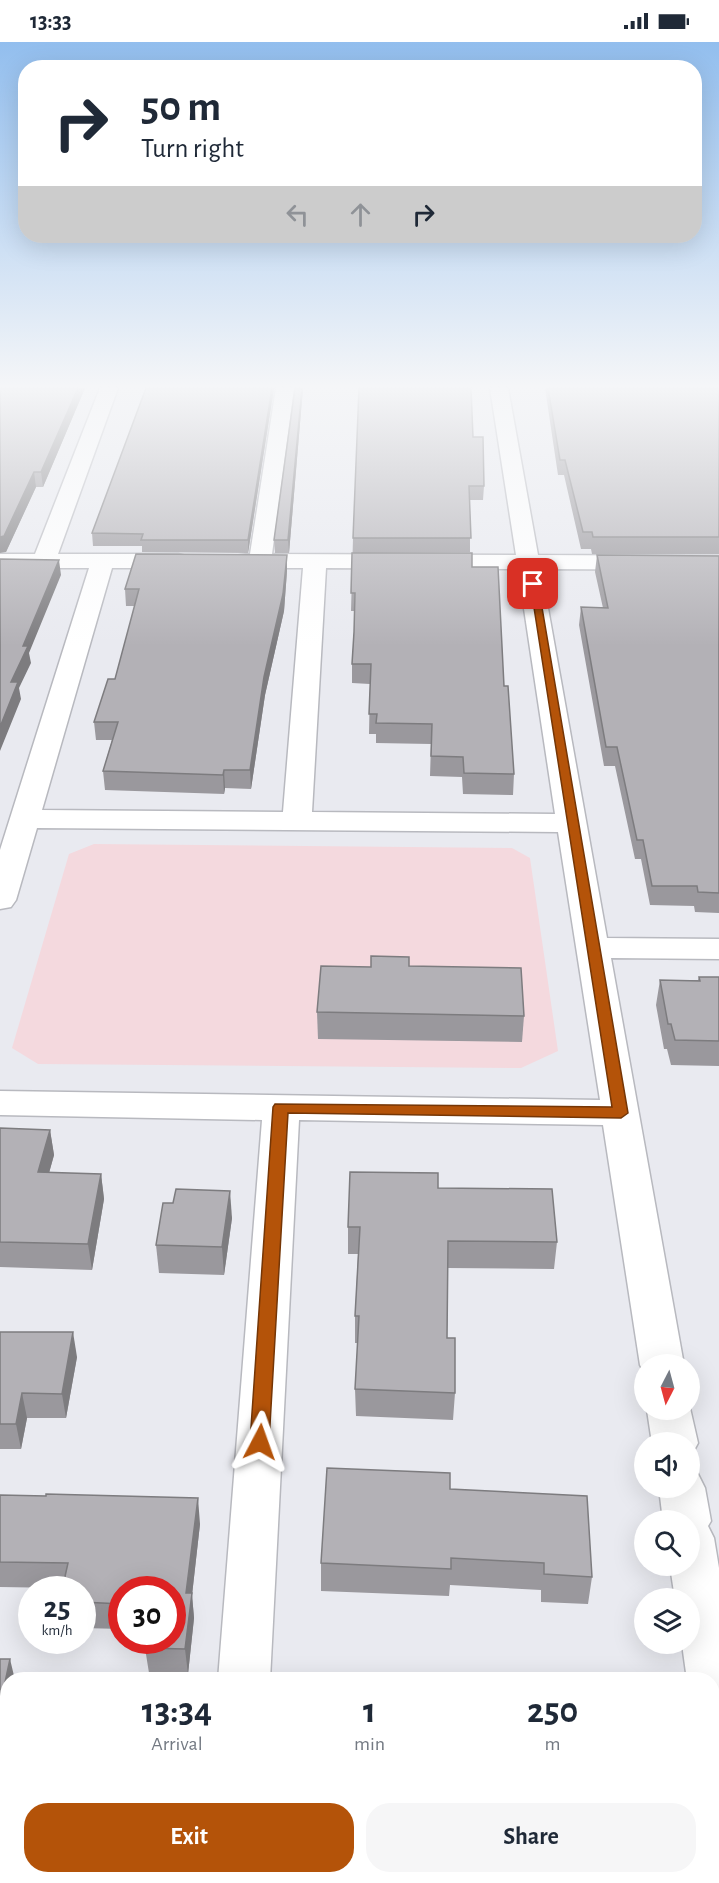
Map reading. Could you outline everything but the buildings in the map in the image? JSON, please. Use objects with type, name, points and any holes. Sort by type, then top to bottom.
[{"type":"street","points":[[44,561],[77,474]]},
{"type":"street","points":[[260,561],[273,474]]},
{"type":"street","points":[[514,474],[660,1354]]},
{"type":"street","points":[[0,561],[719,563]]},
{"type":"street","points":[[0,900],[103,561]]},
{"type":"street","points":[[297,821],[315,562]]},
{"type":"street","points":[[24,819],[573,823]]},
{"type":"street","points":[[594,948],[719,949]]},
{"type":"street","points":[[0,1103],[621,1113]]},
{"type":"street","points":[[245,1672],[280,1107]]},
{"type":"street","points":[[696,1576],[712,1672]]},
{"type":"shaded area","points":[[94,844],[512,848],[530,858],[558,1051],[521,1068],[38,1064],[12,1048],[69,854]]},
{"type":"route","points":[[260,1442],[280,1107],[621,1113],[533,584]]}]
